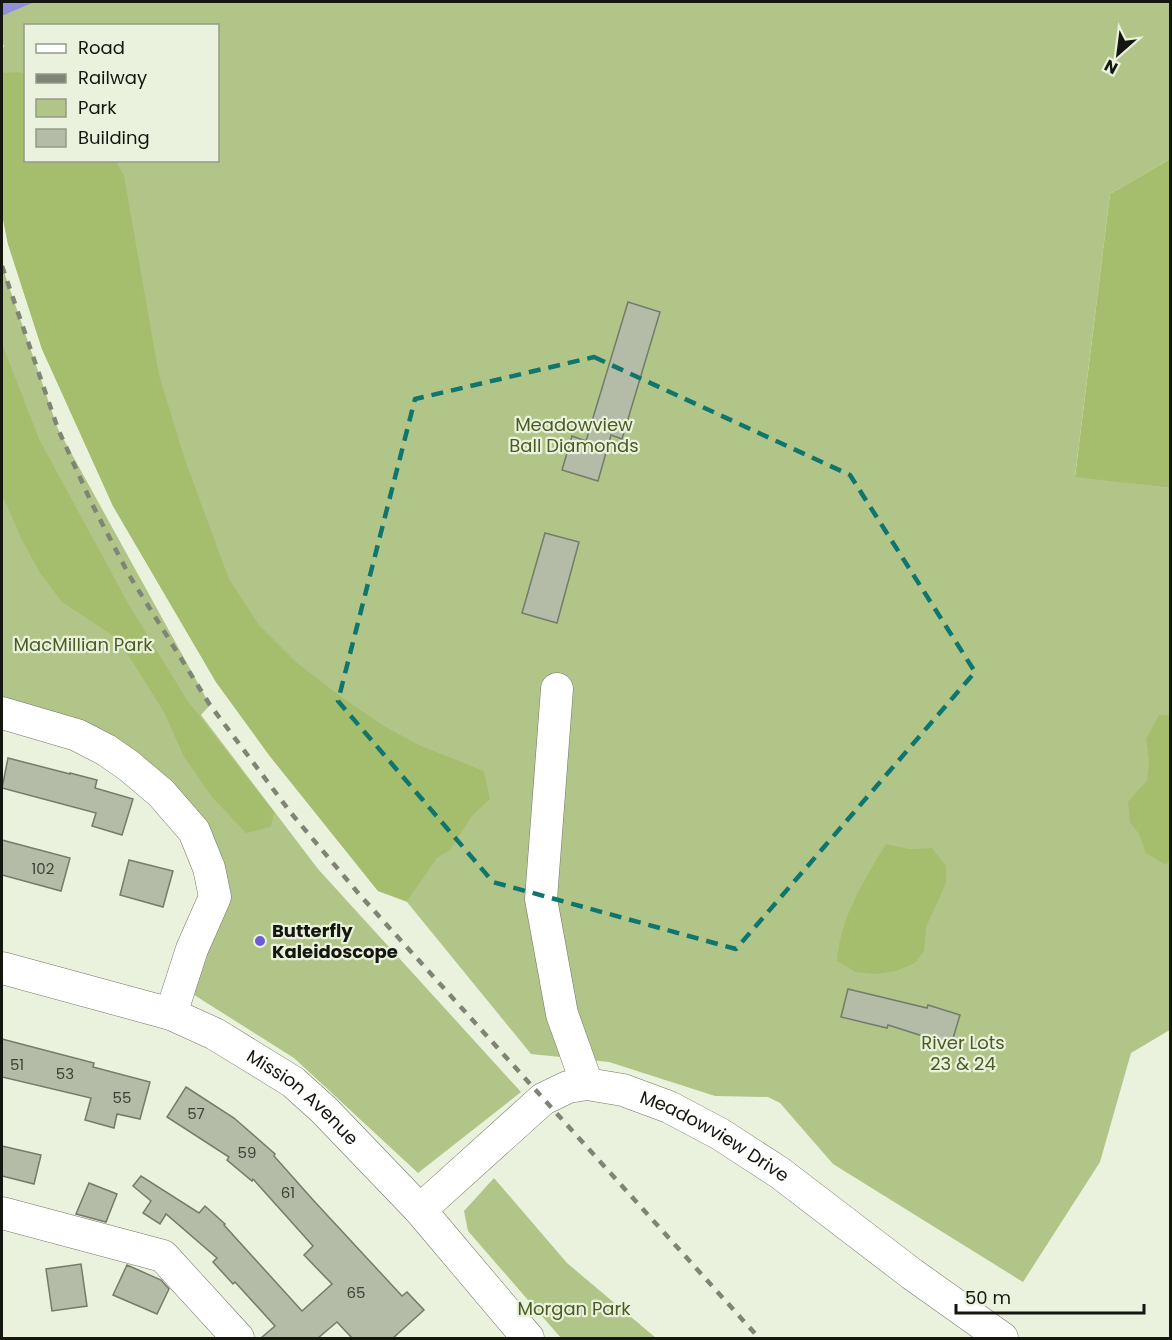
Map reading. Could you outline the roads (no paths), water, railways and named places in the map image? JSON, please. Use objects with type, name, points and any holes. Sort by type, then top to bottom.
[{"type":"street","points":[[557,689],[541,899],[562,1014],[587,1084]]},
{"type":"street","points":[[2,713],[77,735],[106,750],[161,793],[194,831],[209,868],[215,897],[192,949],[171,1014]]},
{"type":"street","name":"Mission Avenue","points":[[2,968],[171,1014],[215,1034],[292,1082],[324,1110],[420,1210],[528,1338]]},
{"type":"street","name":"Meadowview Drive","points":[[420,1210],[543,1099],[568,1086],[587,1084],[623,1090],[669,1107],[720,1134],[780,1173],[912,1274],[1002,1338]]},
{"type":"street","points":[[2,1214],[163,1256],[238,1338]]},
{"type":"railway","points":[[2,266],[58,429],[92,504],[129,575],[210,705],[291,813],[359,894],[759,1338]]},
{"type":"place","name":"Butterfly Kaleidoscope","points":[[260,941]]},
{"type":"park label","name":"Meadowview Ball Diamonds","points":[[574,435]]},
{"type":"park label","name":"MacMillian Park","points":[[83,645]]},
{"type":"park label","name":"River Lots 23 & 24","points":[[963,1053]]},
{"type":"park label","name":"Morgan Park","points":[[574,1309]]}]
